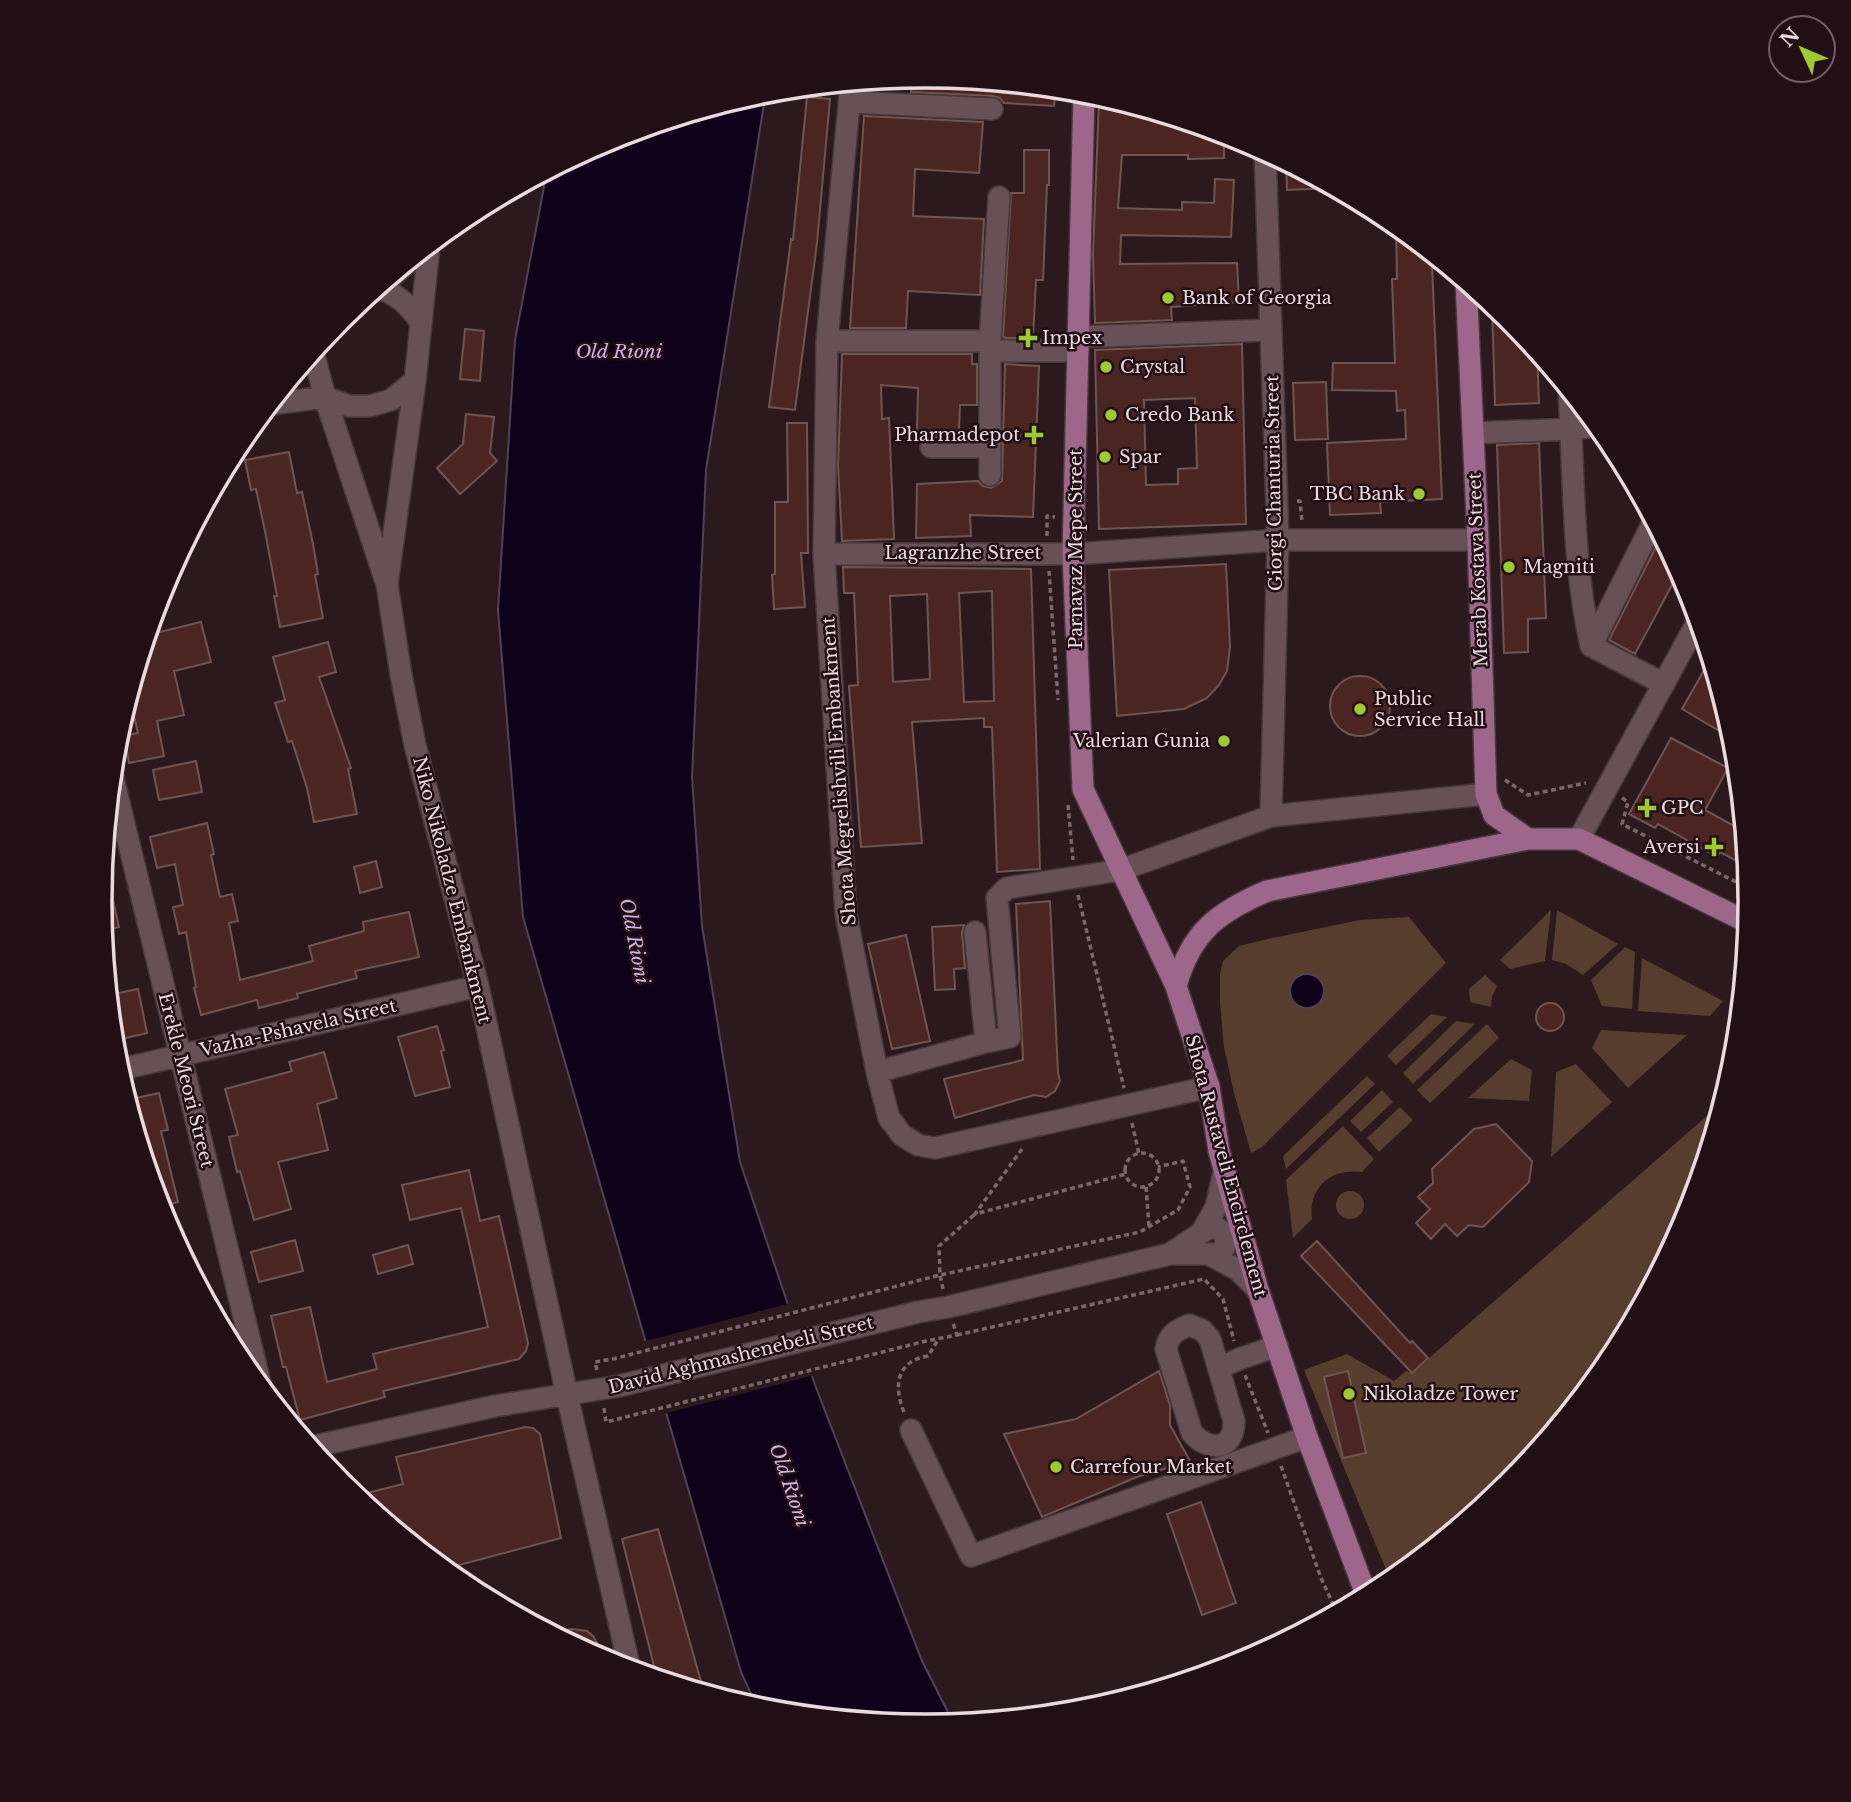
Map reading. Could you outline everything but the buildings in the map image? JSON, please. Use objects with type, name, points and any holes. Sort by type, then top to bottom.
[{"type":"main road","name":"Parnavaz Mepe Street","points":[[1084,103],[1073,554],[1083,789],[1176,986]]},
{"type":"main road","name":"Merab Kostava Street","points":[[1467,293],[1486,794]]},
{"type":"main road","points":[[1486,794],[1494,815],[1528,839]]},
{"type":"main road","points":[[1176,986],[1190,949],[1207,926],[1235,905],[1266,891],[1528,839],[1579,839],[1738,918]]},
{"type":"main road","name":"Shota Rustaveli Encirclement","points":[[1176,986],[1209,1087],[1219,1152],[1258,1290],[1307,1437],[1363,1586]]},
{"type":"street","points":[[851,92],[992,109]]},
{"type":"street","name":"Shota Megrelishvili Embankment","points":[[851,92],[827,341],[824,554],[846,914],[877,1072],[889,1118],[902,1135],[918,1145],[935,1147],[1209,1087]]},
{"type":"street","name":"Giorgi Chanturia Street","points":[[1265,162],[1278,540],[1272,816]]},
{"type":"street","points":[[990,475],[990,346],[999,197]]},
{"type":"street","points":[[420,321],[428,258]]},
{"type":"street","points":[[387,291],[395,294],[409,306],[420,321]]},
{"type":"street","name":"Niko Nikoladze Embankment","points":[[420,321],[415,381],[387,584],[401,675],[415,745],[478,986],[627,1658]]},
{"type":"street","points":[[827,341],[990,346],[1078,344],[1271,330]]},
{"type":"street","points":[[316,363],[387,584]]},
{"type":"street","points":[[283,402],[325,397],[349,406],[370,406],[391,400],[415,381]]},
{"type":"street","points":[[1570,405],[1577,563],[1582,607],[1591,646],[1664,684]]},
{"type":"street","points":[[1473,433],[1586,427]]},
{"type":"street","points":[[931,447],[990,447]]},
{"type":"street","points":[[1591,646],[1649,530]]},
{"type":"street","name":"Lagranzhe Street","points":[[824,554],[1073,554],[1278,540],[1478,540]]},
{"type":"street","points":[[1579,839],[1693,631]]},
{"type":"street","points":[[877,1072],[1010,1037],[997,898],[1007,888],[1121,870],[1272,816],[1486,794]]},
{"type":"street","name":"Erekle Meori Street","points":[[118,801],[255,1361]]},
{"type":"street","points":[[975,932],[986,1042]]},
{"type":"street","name":"Vazha-Pshavela Street","points":[[130,1067],[478,986]]},
{"type":"street","name":"David Aghmashenebeli Street","points":[[1170,1254],[1202,1232],[1216,1207],[1225,1168]]},
{"type":"street","points":[[1202,1232],[1214,1227],[1219,1229],[1226,1240],[1224,1250],[1210,1255]]},
{"type":"street","name":"David Aghmashenebeli Street","points":[[321,1445],[495,1406],[620,1386],[918,1312],[1170,1254],[1210,1255],[1238,1270],[1258,1290]]},
{"type":"street","points":[[1189,1325],[1202,1329],[1210,1339],[1219,1368],[1234,1421],[1234,1433],[1229,1441],[1214,1446],[1202,1443],[1192,1433],[1166,1349],[1167,1339],[1189,1325]]},
{"type":"street","points":[[1219,1368],[1277,1346]]},
{"type":"street","points":[[911,1430],[971,1556],[1307,1437]]},
{"type":"path","points":[[1276,503],[1300,501],[1303,525],[1312,526]]},
{"type":"path","points":[[1047,552],[1047,516],[1074,517]]},
{"type":"path","points":[[1498,775],[1528,794],[1589,782],[1628,802],[1622,824],[1738,883]]},
{"type":"path","points":[[940,1275],[939,1247],[975,1214],[1040,1125]]},
{"type":"path","points":[[1139,1154],[1151,1156],[1158,1167],[1156,1180],[1146,1187],[1133,1184],[1126,1174],[1128,1161],[1139,1154]]},
{"type":"path","points":[[613,1359],[940,1275],[1140,1232],[1178,1210],[1190,1187],[1184,1161],[1158,1167]]},
{"type":"path","points":[[975,1214],[1126,1174]]},
{"type":"path","points":[[1146,1187],[1149,1227]]},
{"type":"path","points":[[911,1430],[900,1402],[898,1382],[903,1368],[913,1358],[928,1356],[939,1339]]},
{"type":"path","points":[[627,1416],[926,1340]]},
{"type":"shaded area","points":[[1551,910],[1545,961],[1510,969],[1500,960]]},
{"type":"shaded area","points":[[1557,910],[1618,944],[1583,975],[1566,964],[1552,960]]},
{"type":"shaded area","points":[[1409,917],[1446,963],[1262,1147],[1251,1153],[1224,1047],[1220,1003],[1223,961],[1239,946],[1268,939],[1360,920]]},
{"type":"shaded area","points":[[1625,947],[1635,952],[1632,1009],[1602,1006],[1591,980]]},
{"type":"shaded area","points":[[1642,958],[1723,1001],[1710,1016],[1638,1011]]},
{"type":"shaded area","points":[[1485,975],[1497,986],[1491,1007],[1470,1002],[1469,989]]},
{"type":"shaded area","points":[[1431,1014],[1447,1017],[1396,1065],[1387,1056]]},
{"type":"shaded area","points":[[1456,1021],[1475,1024],[1413,1084],[1403,1073]]},
{"type":"shaded area","points":[[1487,1024],[1499,1038],[1430,1103],[1417,1090]]},
{"type":"shaded area","points":[[1601,1030],[1687,1035],[1628,1088],[1592,1048]]},
{"type":"shaded area","points":[[1511,1059],[1532,1070],[1529,1101],[1468,1098]]},
{"type":"shaded area","points":[[1576,1064],[1612,1102],[1551,1157],[1556,1072]]},
{"type":"shaded area","points":[[1367,1076],[1375,1084],[1286,1169],[1283,1156]]},
{"type":"shaded area","points":[[1382,1090],[1393,1102],[1361,1132],[1350,1121]]},
{"type":"shaded area","points":[[1400,1107],[1413,1120],[1379,1152],[1367,1138]]},
{"type":"shaded area","points":[[1711,1112],[1696,1162],[1655,1261],[1602,1353],[1571,1396],[1501,1476],[1462,1513],[1386,1570],[1304,1370],[1347,1354],[1394,1381],[1406,1371],[1412,1373]]},
{"type":"shaded area","points":[[1343,1126],[1374,1159],[1362,1172],[1341,1173],[1324,1182],[1314,1198],[1312,1219],[1293,1238],[1286,1180]]},
{"type":"shaded area","points":[[1350,1191],[1360,1195],[1364,1205],[1360,1215],[1350,1219],[1340,1215],[1336,1205],[1340,1195]]},
{"type":"water","name":"Old Rioni","points":[[764,104],[706,470],[692,777],[702,926],[740,1162],[815,1385],[922,1661],[949,1714],[872,1713],[767,1699],[752,1695],[741,1672],[523,917],[498,610],[515,340],[545,182],[614,149],[664,131]]},
{"type":"water","points":[[1307,974],[1319,979],[1324,991],[1319,1003],[1307,1008],[1295,1003],[1290,991],[1295,979]]},
{"type":"pier","points":[[791,1303],[815,1375],[663,1414],[642,1342]]},
{"type":"place","name":"Bank of Georgia","points":[[1168,298]]},
{"type":"place","name":"Impex","points":[[1028,338]]},
{"type":"place","name":"Crystal","points":[[1106,367]]},
{"type":"place","name":"Credo Bank","points":[[1111,415]]},
{"type":"place","name":"Pharmadepot","points":[[1034,435]]},
{"type":"place","name":"Spar","points":[[1105,457]]},
{"type":"place","name":"TBC Bank","points":[[1419,494]]},
{"type":"place","name":"Magniti","points":[[1509,567]]},
{"type":"place","name":"Public Service Hall","points":[[1360,709]]},
{"type":"place","name":"Valerian Gunia","points":[[1224,741]]},
{"type":"place","name":"GPC","points":[[1647,808]]},
{"type":"place","name":"Aversi","points":[[1714,847]]},
{"type":"place","name":"Nikoladze Tower","points":[[1349,1394]]},
{"type":"place","name":"Carrefour Market","points":[[1056,1467]]}]
